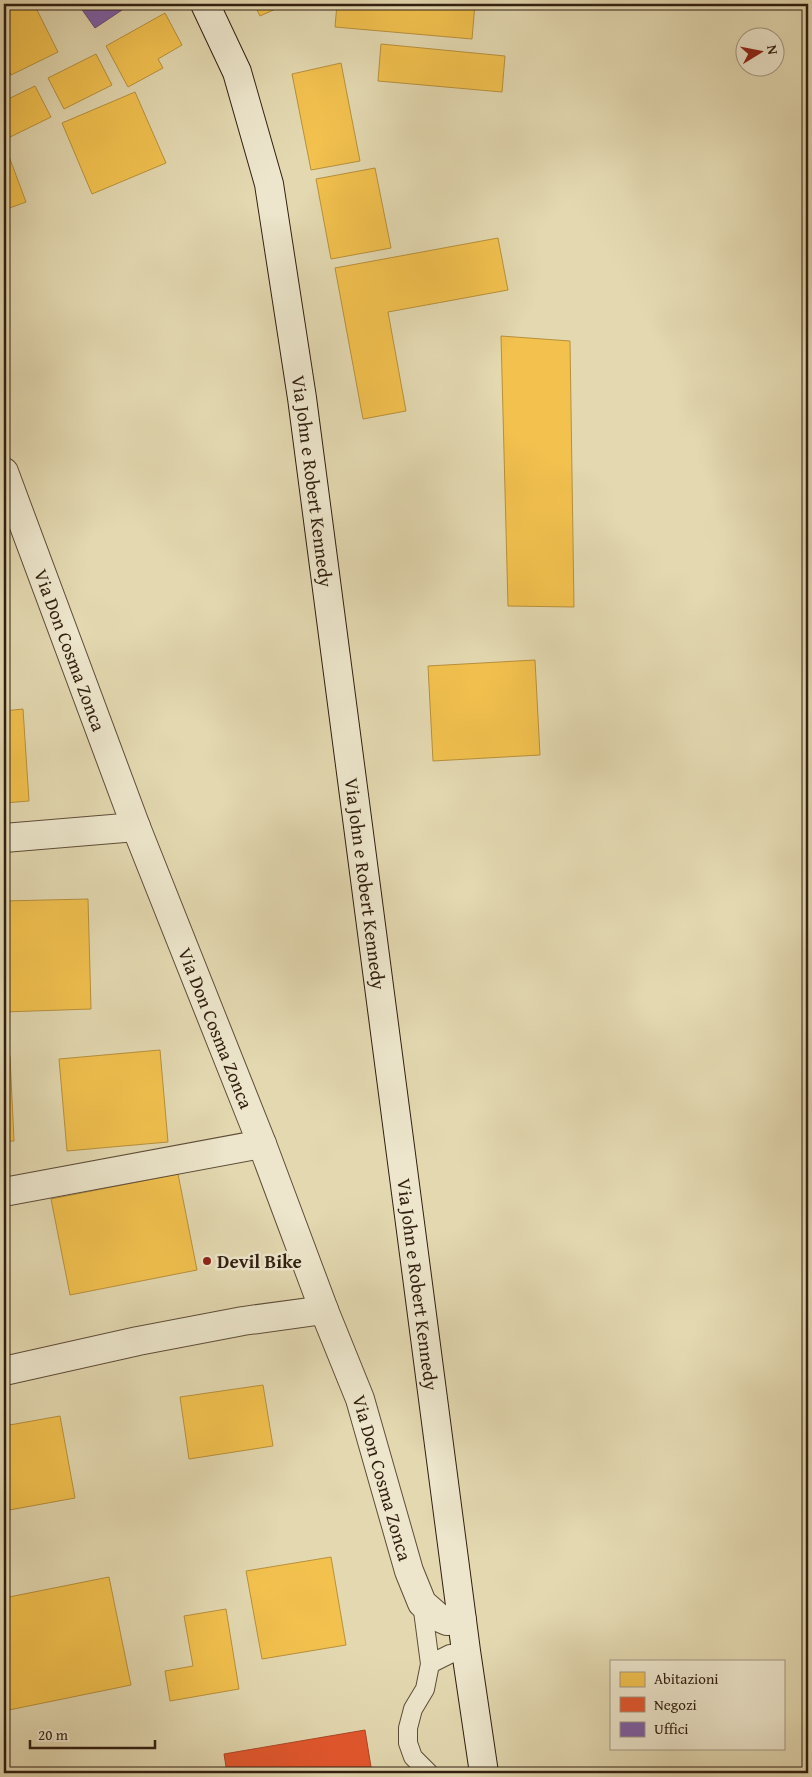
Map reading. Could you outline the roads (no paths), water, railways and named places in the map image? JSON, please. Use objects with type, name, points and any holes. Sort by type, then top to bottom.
[{"type":"street","name":"Via John e Robert Kennedy","points":[[205,4],[237,72],[269,184],[302,398],[466,1651],[484,1773]]},
{"type":"street","name":"Via Don Cosma Zonca","points":[[4,472],[136,827],[262,1144],[324,1310],[360,1399],[409,1571],[422,1603],[438,1617],[447,1621],[462,1620]]},
{"type":"street","points":[[4,838],[136,827]]},
{"type":"street","points":[[4,1192],[262,1144]]},
{"type":"street","points":[[4,1371],[138,1341],[243,1321],[324,1310]]},
{"type":"lane","points":[[422,1603],[430,1664],[425,1689],[413,1709],[408,1728],[408,1743],[413,1757],[429,1773]]},
{"type":"lane","points":[[430,1664],[450,1654],[466,1651]]},
{"type":"place","name":"Devil Bike","points":[[207,1261]]}]
